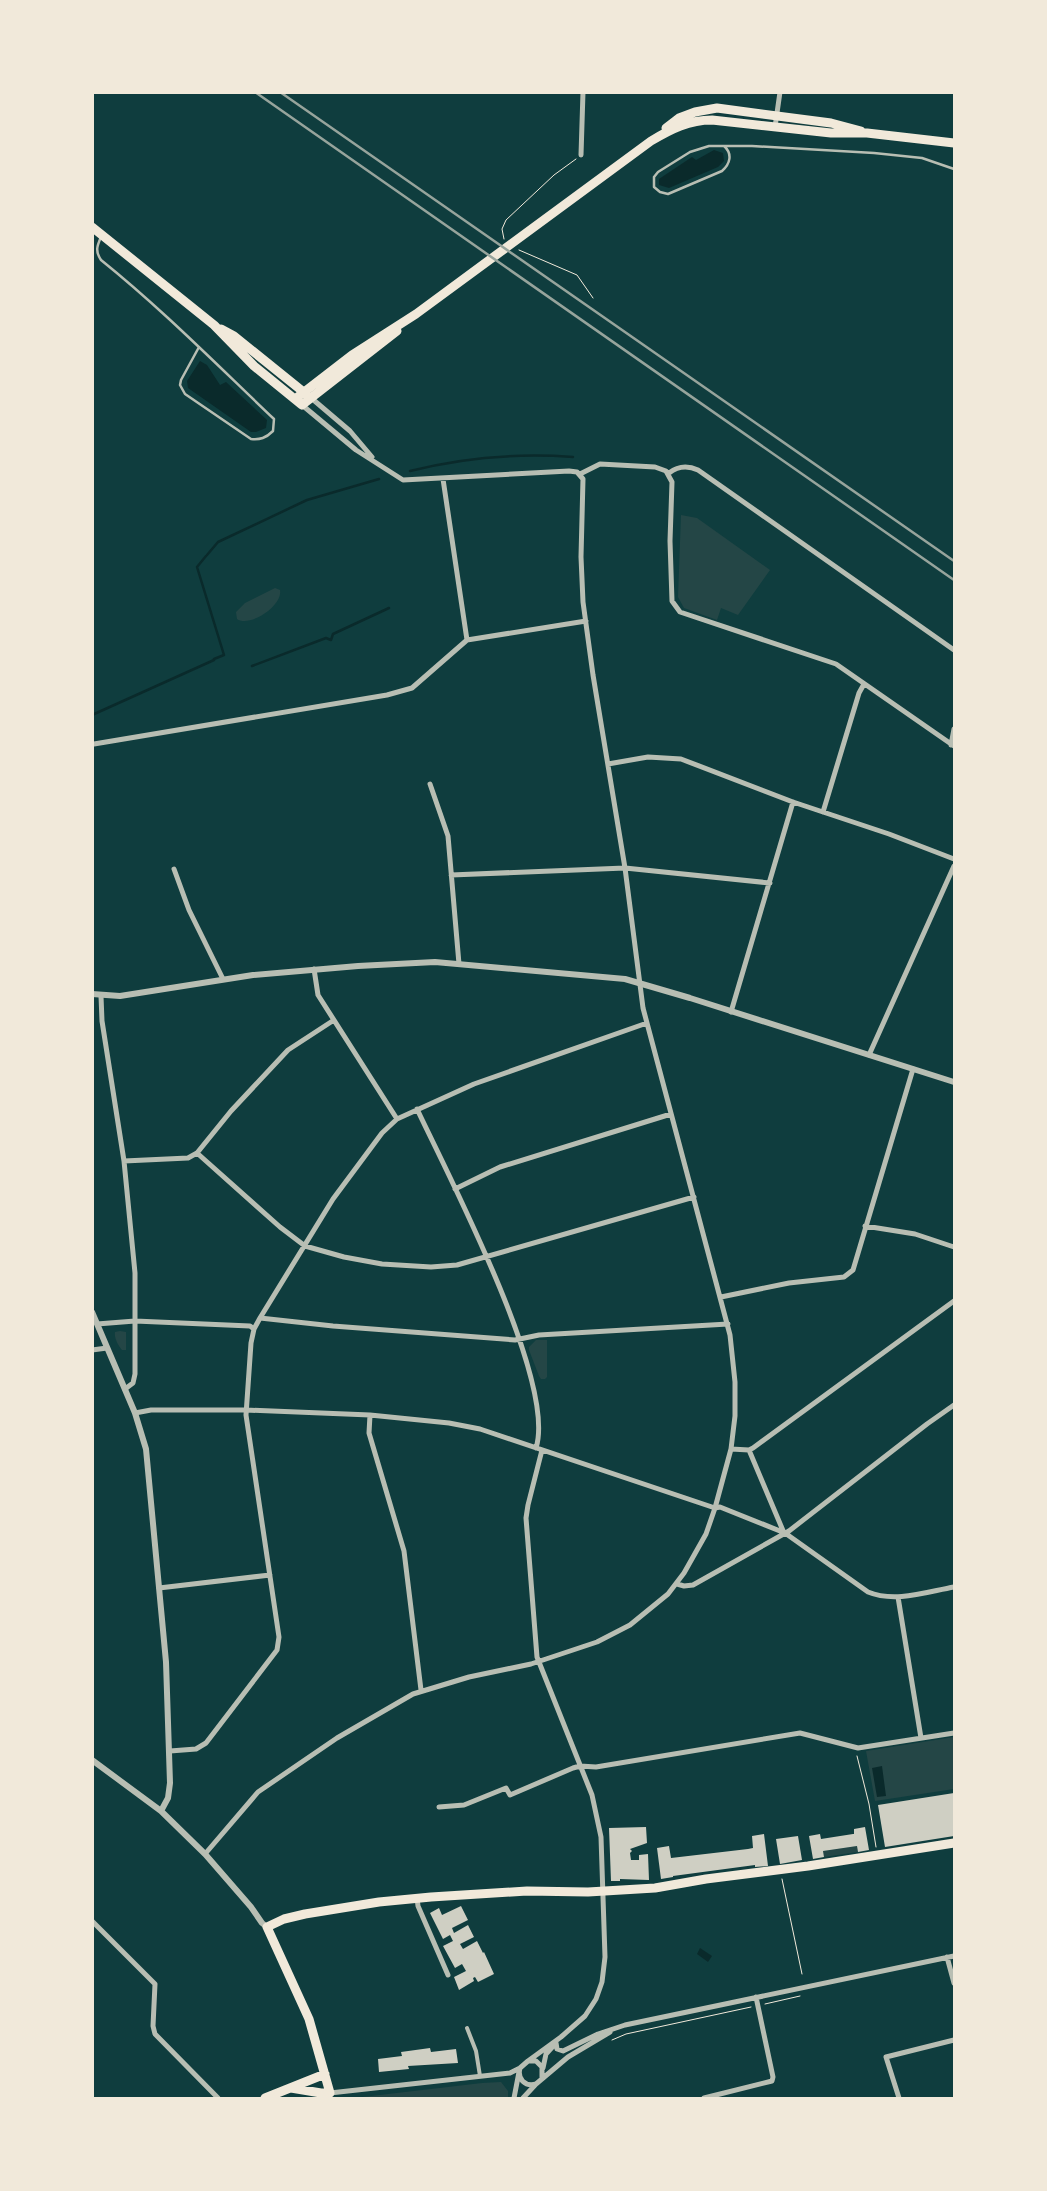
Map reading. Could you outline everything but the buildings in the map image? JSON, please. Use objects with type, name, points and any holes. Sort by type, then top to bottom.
[{"type":"main road","points":[[92,227],[214,326],[250,362],[298,402],[306,394],[388,340],[416,314],[651,141],[672,122],[701,110],[725,108],[831,123],[866,133]]},
{"type":"main road","points":[[651,141],[678,126],[697,121],[720,121],[831,133],[866,133],[954,143]]},
{"type":"main road","points":[[214,326],[234,336],[306,394]]},
{"type":"main road","points":[[291,2088],[331,2096],[309,2019],[267,1927],[284,1919],[330,1909],[417,1898],[527,1891],[602,1891],[675,1886],[706,1879],[808,1866],[954,1843]]},
{"type":"main road","points":[[265,2098],[325,2074]]},
{"type":"street","points":[[581,156],[583,92]]},
{"type":"street","points":[[774,127],[780,92]]},
{"type":"street","points":[[306,394],[350,431],[375,461]]},
{"type":"street","points":[[298,402],[356,450],[403,480],[569,471],[580,474],[600,464],[655,467],[669,473]]},
{"type":"street","points":[[669,473],[680,467],[691,467],[698,470],[954,650]]},
{"type":"street","points":[[669,473],[672,489],[670,540],[672,601],[680,612],[836,664],[953,746]]},
{"type":"street","points":[[205,1854],[258,1792],[337,1738],[421,1690],[539,1661],[597,1642],[630,1625],[658,1604],[677,1584],[706,1534],[716,1508],[730,1449],[735,1416],[735,1382],[728,1324],[647,1023],[639,983],[625,868],[586,621],[581,572],[583,479],[580,474]]},
{"type":"street","points":[[443,479],[467,640]]},
{"type":"street","points":[[94,744],[387,695],[412,688],[467,640],[586,621]]},
{"type":"street","points":[[823,812],[859,693],[864,684]]},
{"type":"street","points":[[953,746],[954,729]]},
{"type":"street","points":[[608,764],[648,757],[681,759],[792,802],[954,860]]},
{"type":"street","points":[[430,784],[448,836],[459,964]]},
{"type":"street","points":[[731,1012],[792,802]]},
{"type":"street","points":[[869,1055],[954,866]]},
{"type":"street","points":[[451,875],[625,868],[770,883]]},
{"type":"street","points":[[174,869],[189,910],[223,979]]},
{"type":"street","points":[[92,994],[126,996],[223,979],[314,969],[425,963],[459,964],[625,979],[954,1082]]},
{"type":"street","points":[[314,969],[318,995],[396,1119]]},
{"type":"street","points":[[101,996],[102,1021],[124,1161],[135,1273],[135,1374],[134,1383],[124,1389]]},
{"type":"street","points":[[124,1161],[188,1158],[197,1154],[231,1111],[288,1050],[334,1020]]},
{"type":"street","points":[[170,1751],[196,1749],[206,1744],[277,1650],[279,1637],[246,1410],[251,1343],[254,1329],[260,1318],[333,1199],[382,1133],[396,1119],[474,1084],[647,1023]]},
{"type":"street","points":[[720,1298],[789,1283],[844,1277],[853,1270],[913,1069]]},
{"type":"street","points":[[416,1109],[486,1257],[519,1339],[534,1387],[538,1434],[536,1448]]},
{"type":"street","points":[[455,1189],[500,1167],[671,1114]]},
{"type":"street","points":[[197,1154],[280,1227],[305,1246],[344,1257],[382,1264],[431,1267],[457,1265],[694,1197]]},
{"type":"street","points":[[865,1226],[915,1234],[954,1247]]},
{"type":"street","points":[[730,1449],[749,1450],[954,1301]]},
{"type":"street","points":[[92,1312],[135,1413],[146,1449],[166,1662],[170,1751],[168,1798],[161,1811]]},
{"type":"street","points":[[260,1318],[427,1334],[519,1339],[539,1335],[728,1324]]},
{"type":"street","points":[[97,1324],[135,1321],[250,1326],[254,1329]]},
{"type":"street","points":[[92,1350],[107,1348]]},
{"type":"street","points":[[677,1584],[684,1586],[694,1585],[785,1534],[954,1405]]},
{"type":"street","points":[[135,1413],[151,1410],[246,1410],[370,1415],[449,1423],[480,1430],[738,1514],[785,1534],[868,1592],[881,1598],[898,1597],[954,1587]]},
{"type":"street","points":[[370,1415],[369,1433],[404,1551],[421,1690]]},
{"type":"street","points":[[331,2096],[510,2073],[519,2070],[585,2016],[596,1999],[602,1982],[605,1957],[600,1826],[592,1795],[539,1661],[526,1518],[542,1450]]},
{"type":"street","points":[[749,1450],[785,1534]]},
{"type":"street","points":[[160,1588],[270,1575]]},
{"type":"street","points":[[898,1597],[921,1738]]},
{"type":"street","points":[[440,1807],[464,1806],[506,1788],[510,1794],[580,1766],[596,1767],[800,1733],[855,1748],[954,1733]]},
{"type":"street","points":[[92,1760],[161,1811],[205,1854],[267,1927]]},
{"type":"street","points":[[417,1898],[418,1906],[448,1975]]},
{"type":"street","points":[[92,1921],[155,1984],[153,2026],[155,2034],[218,2098]]},
{"type":"street","points":[[542,2050],[565,2050],[598,2034],[624,2026],[954,1956]]},
{"type":"street","points":[[948,1957],[954,1983]]},
{"type":"street","points":[[704,2098],[772,2082],[773,2076],[756,1997]]},
{"type":"street","points":[[523,2098],[542,2078],[566,2058],[587,2044],[624,2026]]},
{"type":"street","points":[[467,2028],[476,2051],[480,2076]]},
{"type":"street","points":[[542,2078],[544,2058],[554,2049],[561,2037]]},
{"type":"street","points":[[899,2098],[886,2056],[954,2040]]},
{"type":"street","points":[[528,2061],[539,2063],[543,2070]]},
{"type":"street","points":[[519,2070],[522,2082],[529,2085],[536,2084]]},
{"type":"street","points":[[514,2098],[519,2070]]},
{"type":"lane","points":[[724,146],[730,157],[728,164],[722,171],[668,194],[660,192],[654,187],[654,177],[658,172],[690,152],[709,146],[724,146],[752,146],[893,155],[922,158],[954,169]]},
{"type":"lane","points":[[102,235],[96,248],[96,253],[101,260],[142,294],[199,347],[274,419],[273,431],[269,436],[257,440],[251,439],[184,394],[180,385],[199,347]]},
{"type":"path","points":[[504,240],[502,228],[511,215],[554,175],[581,156]]},
{"type":"path","points":[[518,250],[576,275],[593,298]]},
{"type":"path","points":[[855,1748],[869,1804],[876,1850]]},
{"type":"path","points":[[781,1876],[802,1974]]},
{"type":"path","points":[[606,2042],[626,2034],[755,2006]]},
{"type":"shaded area","points":[[714,150],[723,153],[724,161],[718,167],[669,188],[659,185],[659,179],[692,157],[696,160]]},
{"type":"shaded area","points":[[200,361],[207,365],[220,385],[226,382],[267,420],[266,428],[251,432],[188,388],[187,381]]},
{"type":"shaded area","points":[[681,515],[697,518],[770,570],[738,615],[721,608],[717,620],[684,608],[678,597]]},
{"type":"shaded area","points":[[275,588],[280,590],[280,596],[271,609],[249,621],[237,619],[236,612],[245,603]]},
{"type":"shaded area","points":[[115,1332],[126,1332],[126,1350],[122,1350],[116,1339]]},
{"type":"shaded area","points":[[536,1340],[547,1340],[547,1377],[545,1379],[541,1379],[539,1376],[529,1350],[529,1347]]},
{"type":"shaded area","points":[[954,1737],[954,1789],[875,1801],[866,1751]]},
{"type":"shaded area","points":[[882,1766],[886,1796],[877,1797],[872,1768]]},
{"type":"shaded area","points":[[857,1846],[858,1852],[824,1857],[823,1851]]},
{"type":"shaded area","points":[[700,1948],[712,1956],[708,1962],[697,1954]]},
{"type":"shaded area","points":[[501,2082],[508,2091],[508,2098],[354,2098],[482,2083]]},
{"type":"waterway","points":[[410,471],[451,462],[492,457],[573,457]]},
{"type":"waterway","points":[[207,555],[218,542],[307,500],[379,479]]},
{"type":"waterway","points":[[206,556],[197,567],[224,655],[214,659]]},
{"type":"waterway","points":[[252,666],[326,638],[331,640],[333,634],[389,608]]},
{"type":"waterway","points":[[92,715],[214,660]]},
{"type":"railway","points":[[255,92],[954,580]]},
{"type":"railway","points":[[280,92],[954,561]]}]
